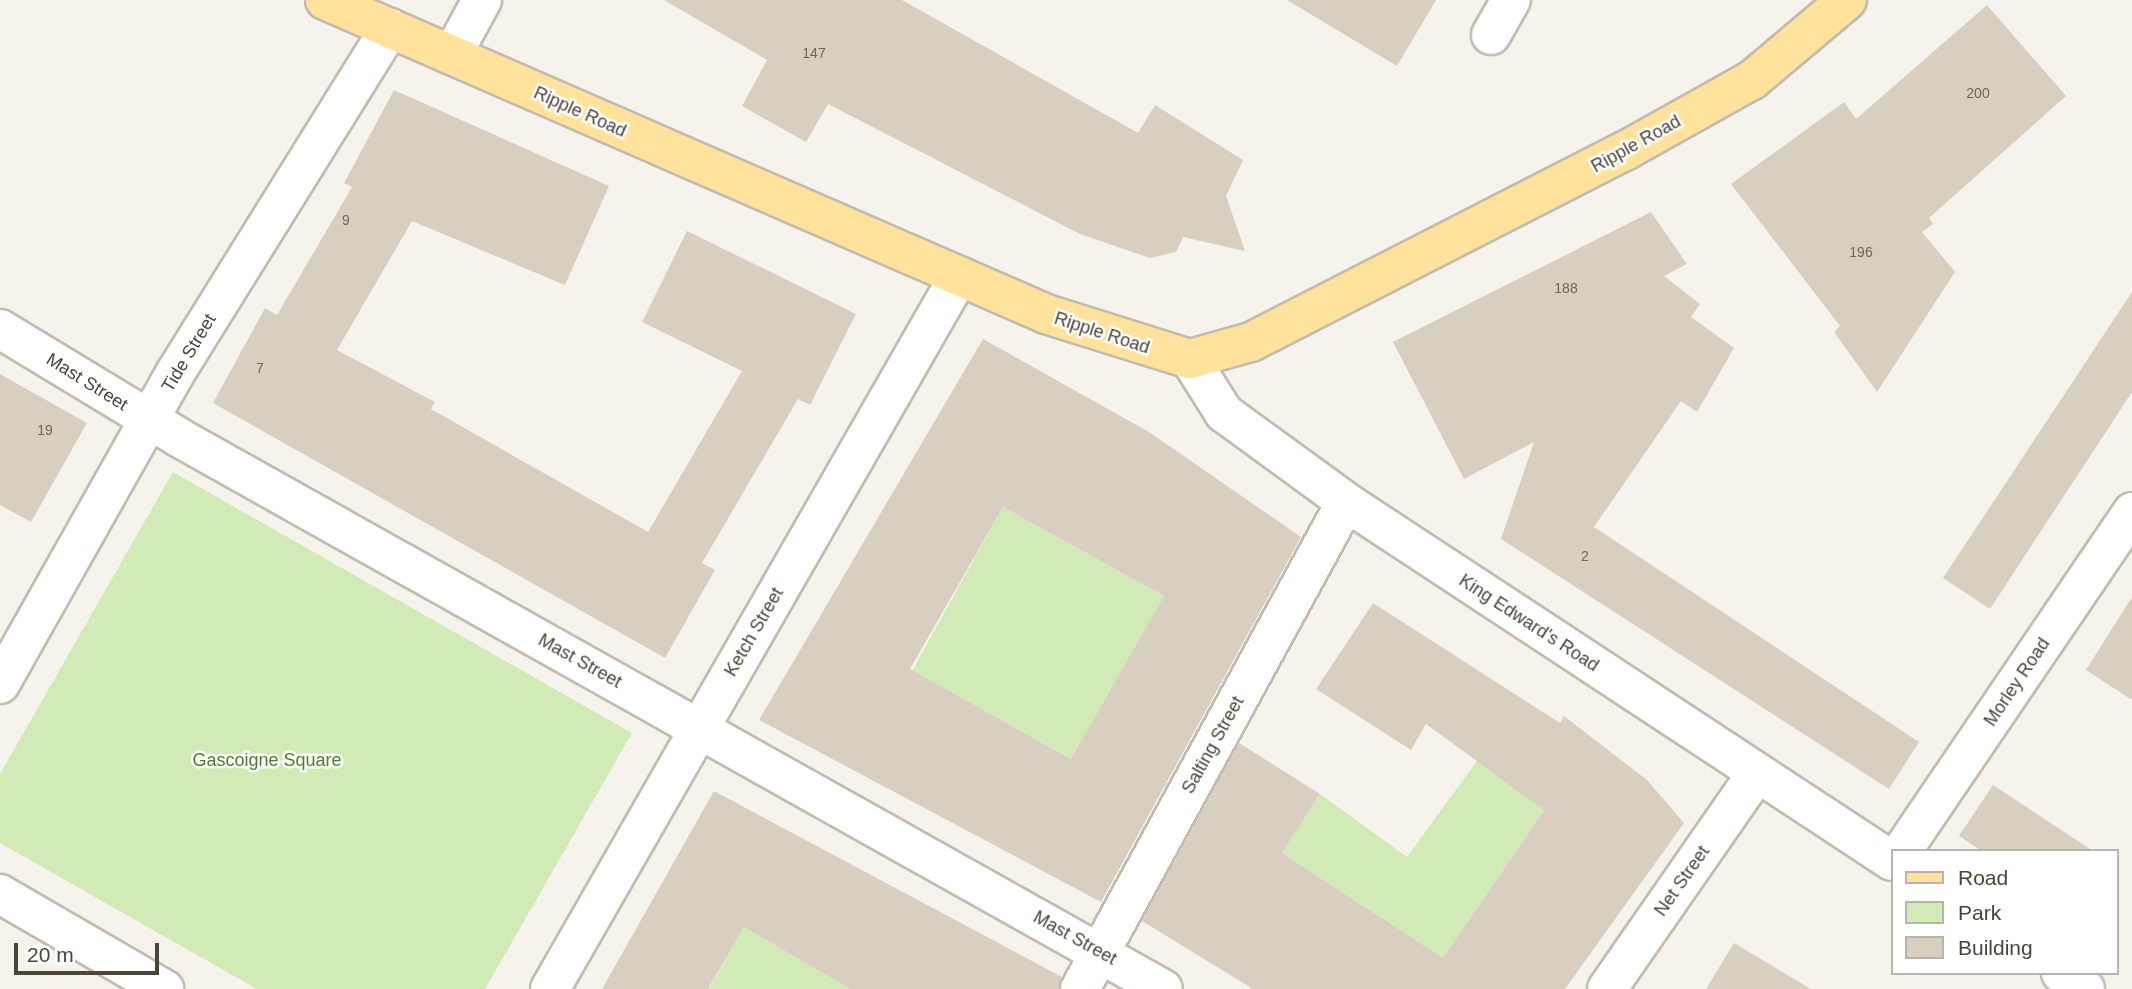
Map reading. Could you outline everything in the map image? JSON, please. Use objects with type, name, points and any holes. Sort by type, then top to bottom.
[{"type":"main road","name":"Ripple Road","points":[[325,0],[958,276],[1125,344],[1190,359],[1251,342],[1623,152],[1752,80],[1847,0]]},
{"type":"street","points":[[452,55],[482,0]]},
{"type":"street","points":[[1491,35],[1511,0]]},
{"type":"street","name":"Tide Street","points":[[0,684],[150,420],[390,28]]},
{"type":"street","name":"Ketch Street","points":[[550,989],[958,276]]},
{"type":"street","name":"Mast Street","points":[[0,328],[150,420],[1163,989]]},
{"type":"street","name":"King Edward's Road","points":[[1190,359],[1224,413],[1346,502],[1890,860]]},
{"type":"street","name":"Salting Street","points":[[1080,989],[1346,502]]},
{"type":"street","name":"Morley Road","points":[[1903,849],[2132,512]]},
{"type":"street","name":"Net Street","points":[[1607,989],[1757,773]]},
{"type":"street","points":[[0,894],[164,989]]},
{"type":"street","points":[[2064,975],[2085,989]]},
{"type":"green space","name":"Gascoigne Square","points":[[173,472],[632,733],[485,989],[257,989],[0,843],[0,774]]},
{"type":"green space","points":[[1003,507],[1164,596],[1073,760],[912,671]]},
{"type":"green space","points":[[1477,761],[1550,801],[1443,958],[1282,853],[1320,794],[1407,857]]},
{"type":"green space","points":[[744,927],[850,989],[709,989]]},
{"type":"building","points":[[664,0],[902,0],[1138,133],[1155,105],[1243,160],[1226,196],[1245,251],[1183,237],[1176,252],[1150,258],[1080,234],[828,104],[806,142],[742,106],[767,60]]},
{"type":"building","points":[[1287,0],[1436,0],[1397,66]]},
{"type":"building","points":[[1987,5],[2066,96],[1929,218],[1933,224],[1922,232],[1955,272],[1877,392],[1834,332],[1840,326],[1731,184],[1844,102],[1856,119]]},
{"type":"building","points":[[394,90],[609,186],[565,285],[412,221],[337,350],[435,402],[431,409],[648,532],[742,371],[642,322],[687,231],[856,314],[810,405],[798,399],[702,563],[715,570],[665,658],[213,403],[265,308],[277,315],[352,187],[344,183]]},
{"type":"building","points":[[1651,212],[1687,264],[1664,276],[1700,304],[1691,317],[1734,348],[1697,412],[1681,401],[1594,527],[1919,742],[1889,789],[1501,539],[1534,442],[1464,479],[1393,342]]},
{"type":"building","points":[[2132,292],[2132,392],[1990,609],[1943,578]]},
{"type":"building","points":[[983,339],[1149,432],[1301,537],[1101,902],[759,720]],"holes":[[[1003,507],[1164,596],[1071,759],[910,669]]]},
{"type":"building","points":[[0,374],[87,423],[31,522],[0,505]]},
{"type":"building","points":[[2132,597],[2132,700],[2086,670]]},
{"type":"building","points":[[1373,603],[1560,723],[1564,716],[1647,780],[1684,823],[1565,989],[1253,989],[1142,921],[1239,743],[1320,794],[1282,853],[1443,958],[1544,810],[1426,724],[1411,750],[1316,689]]},
{"type":"building","points":[[1993,785],[2090,849],[1979,849],[1959,836]]},
{"type":"building","points":[[714,791],[1062,977],[1058,989],[850,989],[744,927],[708,989],[602,989]]},
{"type":"building","points":[[1734,943],[1811,989],[1706,989]]}]
